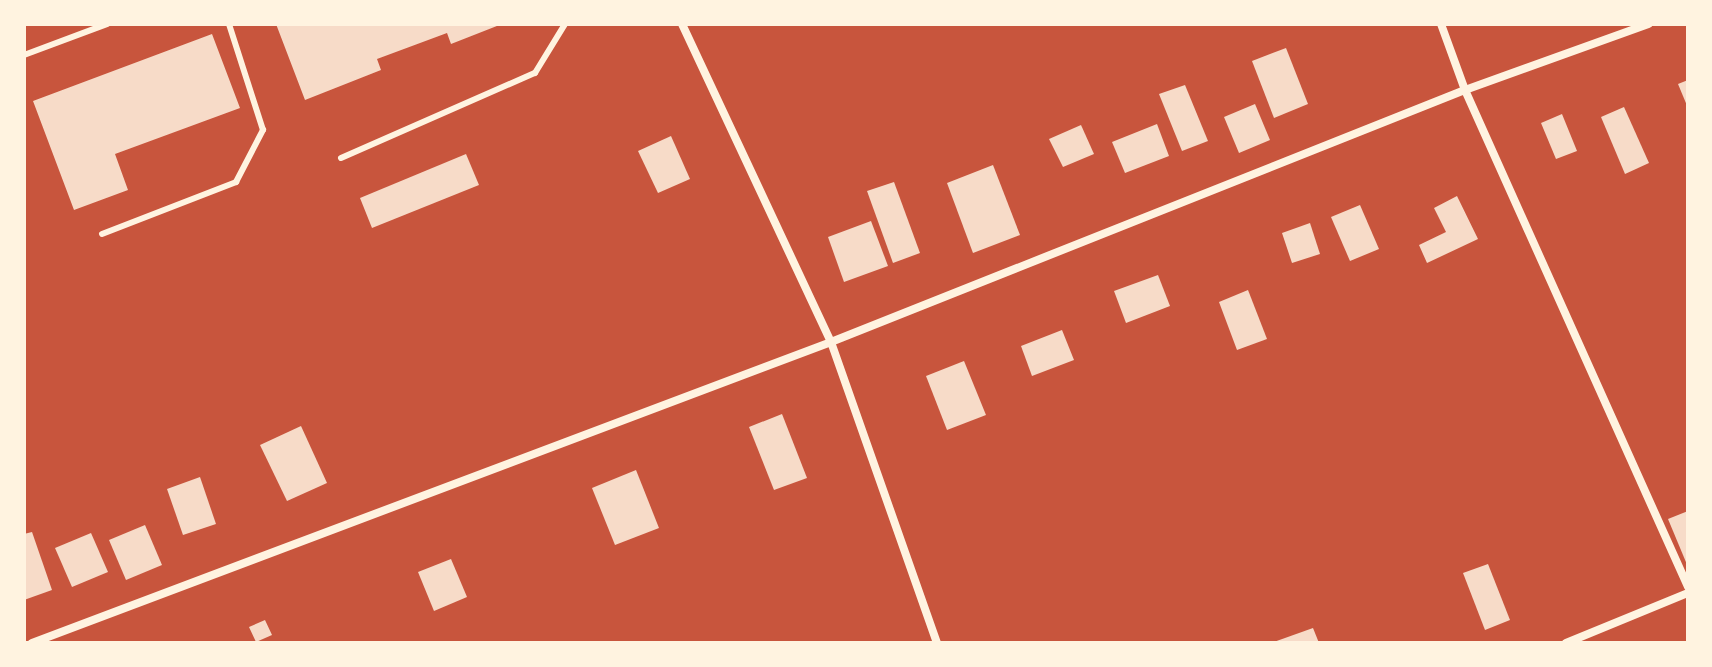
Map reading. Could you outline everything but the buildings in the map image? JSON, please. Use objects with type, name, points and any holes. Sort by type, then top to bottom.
[{"type":"street","points":[[682,24],[831,342],[937,643]]},
{"type":"street","points":[[1441,24],[1465,90],[1688,587]]},
{"type":"street","points":[[32,643],[831,342],[1465,90],[1648,24]]},
{"type":"street","points":[[1566,643],[1688,593]]},
{"type":"lane","points":[[24,55],[107,24]]},
{"type":"lane","points":[[102,234],[236,182],[263,130],[229,24]]},
{"type":"lane","points":[[341,158],[535,73],[565,24]]}]
